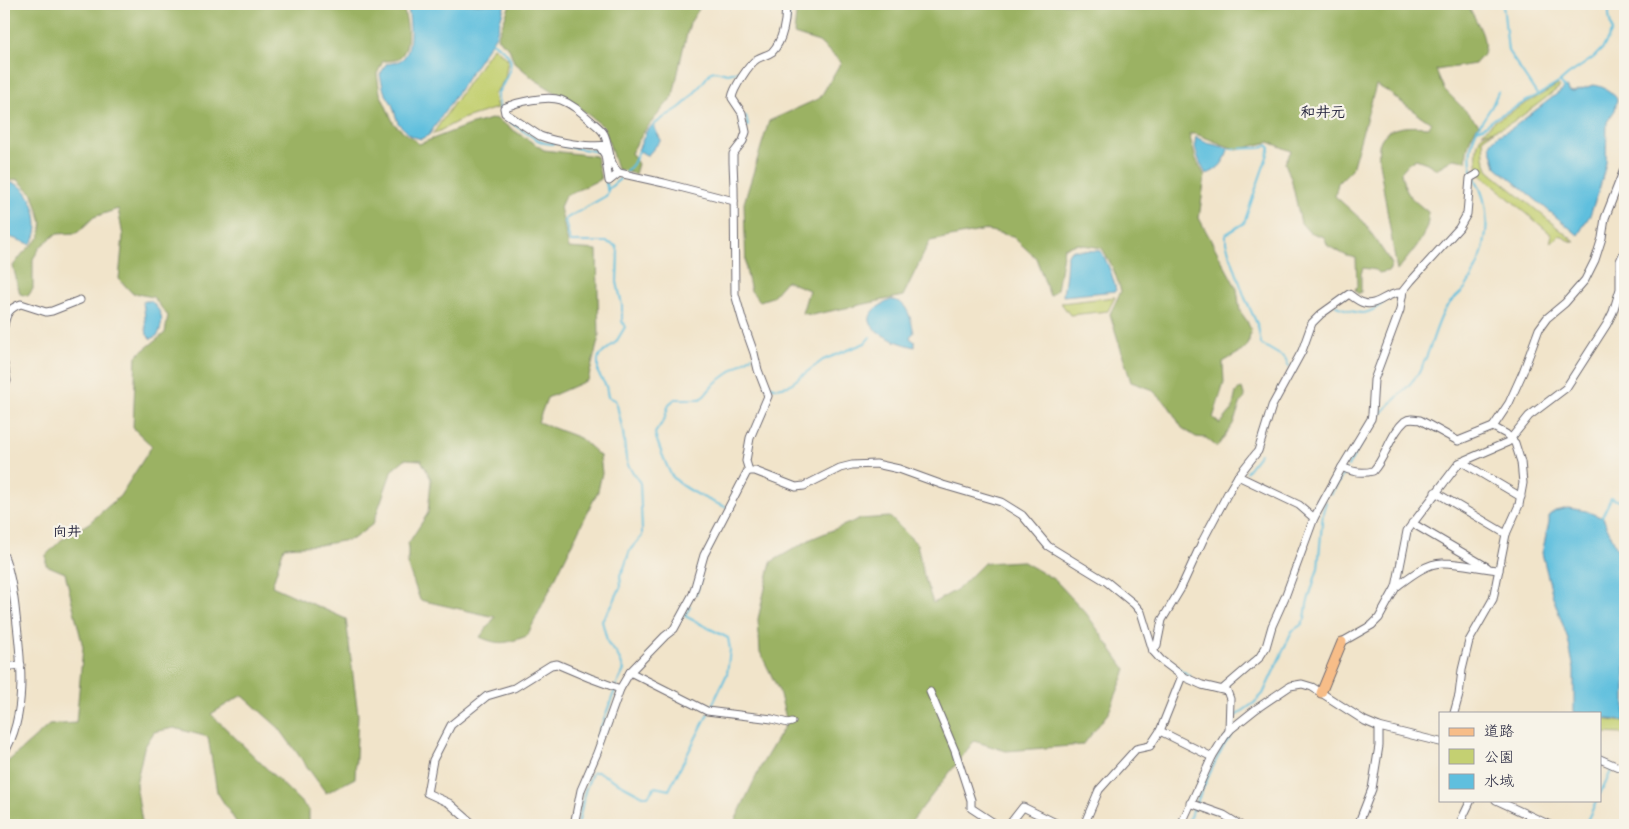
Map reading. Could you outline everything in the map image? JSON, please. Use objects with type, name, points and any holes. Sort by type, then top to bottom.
[{"type":"main road","points":[[1321,693],[1342,642]]},
{"type":"street","points":[[574,825],[581,790],[598,753],[617,688],[630,672],[674,629],[693,594],[704,555],[748,471],[746,461],[750,438],[768,396],[742,322],[735,294],[733,154],[743,142],[746,132],[745,119],[734,102],[732,94],[753,62],[769,54],[777,45],[786,22],[786,4]]},
{"type":"street","points":[[604,146],[576,144],[540,136],[505,113],[504,108],[524,101],[555,99],[578,109],[603,132],[609,181],[619,173]]},
{"type":"street","points":[[604,146],[615,170],[619,173],[734,201]]},
{"type":"street","points":[[1345,468],[1363,473],[1373,471],[1394,435],[1408,419],[1420,420],[1458,440],[1493,427],[1508,403],[1523,372],[1540,329],[1547,318],[1565,303],[1585,280],[1595,260],[1602,238],[1605,218],[1625,168]]},
{"type":"street","points":[[1224,688],[1254,662],[1266,647],[1272,626],[1285,597],[1314,518],[1345,468],[1371,419],[1374,380],[1400,310],[1404,291],[1459,228],[1467,214],[1467,202],[1470,193],[1469,181],[1474,175]]},
{"type":"street","points":[[1342,642],[1376,622],[1386,608],[1396,587],[1407,531],[1435,492],[1459,464],[1512,438],[1529,416],[1566,388],[1608,324],[1620,289],[1620,260],[1625,250]]},
{"type":"street","points":[[1153,651],[1157,645],[1163,616],[1180,590],[1203,540],[1238,476],[1258,451],[1272,406],[1302,351],[1312,323],[1349,294],[1362,303],[1371,304],[1393,293],[1399,292],[1402,296]]},
{"type":"street","points":[[4,326],[6,315],[10,310],[21,304],[41,312],[46,312],[80,300]]},
{"type":"street","points":[[4,364],[8,381],[4,386]]},
{"type":"street","points":[[1454,712],[1469,641],[1493,599],[1495,570],[1506,534],[1521,497],[1523,483],[1522,470],[1515,443],[1512,438],[1493,427]]},
{"type":"street","points":[[1462,462],[1521,497]]},
{"type":"street","points":[[748,471],[796,487],[804,486],[840,468],[852,465],[876,464],[899,469],[943,485],[1001,502],[1022,515],[1048,546],[1107,582],[1134,604],[1141,612],[1153,651],[1161,660],[1182,676],[1202,685],[1224,688],[1230,697],[1234,728]]},
{"type":"street","points":[[1238,476],[1299,505],[1314,518]]},
{"type":"street","points":[[1435,492],[1506,534]]},
{"type":"street","points":[[1412,523],[1495,570]]},
{"type":"street","points":[[4,556],[14,600],[21,656],[19,703],[11,739],[4,753]]},
{"type":"street","points":[[1396,587],[1434,564],[1443,563],[1495,570]]},
{"type":"street","points":[[474,825],[449,803],[427,793],[433,760],[451,725],[487,696],[514,688],[551,665],[557,664],[617,688]]},
{"type":"street","points":[[4,667],[21,665]]},
{"type":"street","points":[[630,672],[709,711],[772,719],[788,723],[792,722]]},
{"type":"street","points":[[1084,825],[1099,790],[1136,749],[1150,746],[1160,731],[1182,676]]},
{"type":"street","points":[[1181,825],[1194,804],[1212,757],[1234,728],[1263,704],[1296,684],[1307,685],[1365,721],[1379,727],[1439,742]]},
{"type":"street","points":[[930,692],[955,751],[971,800],[971,808],[997,825]]},
{"type":"street","points":[[1358,825],[1372,789],[1379,746],[1379,727]]},
{"type":"street","points":[[1160,731],[1212,757]]},
{"type":"street","points":[[1602,761],[1625,770]]},
{"type":"street","points":[[1459,825],[1469,802]]},
{"type":"street","points":[[1500,802],[1550,825]]},
{"type":"street","points":[[1194,804],[1224,816],[1240,825]]},
{"type":"street","points":[[1009,825],[1023,807],[1060,825]]},
{"type":"green space","points":[[4,4],[402,4],[408,35],[405,50],[395,60],[383,61],[377,74],[380,93],[394,124],[419,144],[469,125],[495,118],[544,150],[596,156],[601,179],[565,196],[560,207],[569,248],[597,250],[599,337],[588,380],[547,398],[538,422],[580,438],[600,456],[602,473],[598,491],[527,636],[509,642],[493,642],[480,637],[495,617],[420,600],[408,566],[408,544],[428,513],[431,479],[421,460],[405,459],[392,470],[373,524],[353,539],[320,545],[284,547],[272,586],[346,619],[358,715],[355,778],[326,793],[279,728],[242,695],[211,714],[309,810],[309,825],[238,825],[217,792],[208,737],[174,728],[154,732],[144,748],[136,784],[142,822],[145,825],[4,825],[4,765],[49,725],[76,723],[83,647],[65,573],[46,565],[46,555],[61,540],[89,523],[120,496],[152,446],[133,428],[136,356],[165,333],[168,316],[153,297],[132,293],[119,279],[123,236],[118,209],[94,217],[77,233],[56,234],[41,246],[33,259],[33,289],[28,296],[20,294],[13,266],[23,253],[40,237],[42,223],[33,194],[17,179],[4,183]]},
{"type":"green space","points":[[509,4],[702,4],[690,23],[673,96],[645,130],[631,153],[638,164],[635,174],[617,169],[604,127],[577,106],[534,79],[514,62],[509,48],[497,38]]},
{"type":"green space","points":[[794,4],[1468,4],[1484,41],[1482,55],[1475,64],[1436,70],[1444,89],[1479,124],[1470,141],[1466,161],[1453,159],[1436,169],[1416,159],[1401,172],[1407,191],[1428,212],[1428,220],[1423,236],[1397,271],[1379,162],[1379,146],[1386,134],[1392,130],[1414,126],[1428,127],[1431,123],[1376,85],[1352,169],[1338,183],[1335,196],[1363,221],[1392,264],[1389,271],[1379,273],[1376,270],[1363,268],[1361,292],[1358,294],[1355,290],[1357,286],[1356,258],[1347,256],[1328,246],[1324,237],[1309,232],[1301,223],[1291,178],[1285,163],[1291,151],[1269,142],[1237,150],[1196,134],[1189,134],[1196,159],[1205,176],[1199,218],[1237,289],[1240,311],[1251,330],[1248,345],[1242,351],[1223,362],[1224,383],[1213,418],[1220,424],[1232,410],[1236,392],[1242,388],[1245,398],[1241,402],[1233,424],[1217,447],[1206,438],[1196,437],[1182,428],[1168,405],[1151,389],[1131,382],[1110,314],[1121,291],[1113,268],[1102,248],[1077,244],[1064,248],[1057,290],[1050,296],[1036,258],[1012,236],[986,230],[930,241],[903,296],[812,315],[802,313],[809,290],[786,281],[772,297],[760,301],[751,291],[746,270],[744,203],[769,121],[820,98],[841,62],[819,42],[794,34],[796,14]]},
{"type":"green space","points":[[493,47],[508,59],[505,79],[494,94],[497,108],[462,119],[432,135]]},
{"type":"green space","points":[[1558,85],[1560,87],[1512,122],[1495,130],[1482,133],[1495,121]]},
{"type":"green space","points":[[1494,131],[1483,138],[1484,158],[1489,171],[1575,242],[1567,240],[1560,235],[1550,243],[1552,235],[1480,174],[1477,156],[1478,142],[1482,135]]},
{"type":"green space","points":[[1115,297],[1108,311],[1070,315],[1061,303]]},
{"type":"green space","points":[[890,517],[917,544],[924,576],[933,603],[958,589],[984,563],[1022,561],[1055,580],[1086,613],[1126,670],[1109,712],[1083,745],[1006,751],[974,741],[909,825],[733,825],[762,764],[787,722],[779,691],[760,652],[758,619],[771,562],[811,539],[859,519]]},
{"type":"green space","points":[[1602,719],[1625,722],[1625,734],[1602,733]]},
{"type":"water","points":[[407,4],[505,4],[496,35],[429,135],[421,139],[411,136],[398,123],[392,104],[384,91],[380,75],[386,64],[401,60],[408,51],[410,30]]},
{"type":"water","points":[[1593,85],[1606,89],[1617,99],[1615,110],[1607,122],[1606,163],[1600,187],[1590,215],[1578,235],[1496,167],[1490,145],[1498,136],[1515,126],[1566,87],[1569,91],[1573,92]]},
{"type":"water","points":[[654,124],[661,140],[646,155],[638,150],[647,130]]},
{"type":"water","points":[[1196,137],[1207,143],[1228,148],[1226,157],[1221,164],[1206,174],[1196,151]]},
{"type":"water","points":[[11,183],[19,185],[25,191],[34,209],[37,229],[35,238],[30,244],[4,235],[4,187]]},
{"type":"water","points":[[1070,251],[1100,251],[1110,270],[1116,291],[1063,296],[1067,257]]},
{"type":"water","points":[[891,300],[901,303],[908,312],[914,333],[910,338],[915,342],[915,347],[883,335],[870,323],[871,315],[877,308]]},
{"type":"water","points":[[151,301],[158,309],[162,321],[158,335],[151,339],[146,331],[143,302]]},
{"type":"water","points":[[1568,508],[1586,511],[1603,518],[1625,566],[1625,721],[1602,718],[1602,712],[1574,711],[1574,670],[1568,639],[1553,597],[1542,553],[1549,515],[1555,511]]},
{"type":"waterway","points":[[787,26],[789,21],[789,4]]},
{"type":"waterway","points":[[1503,4],[1508,51],[1538,96]]},
{"type":"waterway","points":[[1560,82],[1593,58],[1603,48],[1612,31],[1609,4]]},
{"type":"waterway","points":[[491,41],[510,58],[510,69],[497,94],[501,113],[533,137],[544,143],[554,144]]},
{"type":"waterway","points":[[653,126],[684,104],[711,72],[728,74],[744,70]]},
{"type":"waterway","points":[[1473,174],[1470,151],[1477,129],[1560,82],[1565,89]]},
{"type":"waterway","points":[[1477,129],[1492,106],[1498,92]]},
{"type":"waterway","points":[[746,116],[748,126]]},
{"type":"waterway","points":[[1227,149],[1259,148],[1267,145],[1270,148],[1244,223],[1226,234],[1226,243],[1245,298],[1258,326],[1261,344],[1285,358],[1289,367]]},
{"type":"waterway","points":[[563,146],[601,152]]},
{"type":"waterway","points":[[626,172],[633,164],[639,151]]},
{"type":"waterway","points":[[1348,466],[1374,422],[1419,372],[1427,357],[1445,309],[1466,287],[1473,275],[1479,261],[1486,233],[1485,205],[1475,178]]},
{"type":"waterway","points":[[607,190],[620,179]]},
{"type":"waterway","points":[[606,183],[608,192],[606,196],[565,220],[570,242],[607,242],[616,246],[618,251],[617,282],[622,305],[622,321],[625,327],[616,342],[599,356],[598,373],[606,386],[608,397],[615,400],[617,405],[628,465],[640,483],[642,536],[630,550],[620,575],[621,586],[602,621],[608,644],[617,654],[624,670],[616,686]]},
{"type":"waterway","points":[[1336,306],[1366,313],[1384,302]]},
{"type":"waterway","points":[[766,384],[776,388],[788,386],[823,360],[865,343],[870,337]]},
{"type":"waterway","points":[[726,507],[690,490],[672,476],[662,455],[655,433],[664,420],[669,404],[675,399],[700,399],[715,383],[752,356]]},
{"type":"waterway","points":[[1246,472],[1260,454]]},
{"type":"waterway","points":[[1331,494],[1346,470]]},
{"type":"waterway","points":[[1601,519],[1611,498],[1625,503]]},
{"type":"waterway","points":[[1233,723],[1234,717],[1263,694],[1292,631],[1301,625],[1305,619],[1307,604],[1318,568],[1323,512],[1326,502]]},
{"type":"waterway","points":[[696,594],[701,579]]},
{"type":"waterway","points":[[690,607],[685,616],[728,638],[730,649],[727,674],[710,710]]},
{"type":"waterway","points":[[1175,666],[1190,676]]},
{"type":"waterway","points":[[596,744],[615,690]]},
{"type":"waterway","points":[[1233,700],[1234,717]]},
{"type":"waterway","points":[[593,772],[598,772],[643,796],[648,796],[655,787],[669,790],[708,714]]},
{"type":"waterway","points":[[1196,804],[1233,730]]},
{"type":"waterway","points":[[1602,790],[1613,767]]},
{"type":"waterway","points":[[578,825],[585,791],[592,773]]},
{"type":"waterway","points":[[1585,825],[1596,802]]},
{"type":"waterway","points":[[1186,825],[1194,808]]},
{"type":"district","name":"和井元","points":[[1323,112]]},
{"type":"district","name":"向井","points":[[67,531]]}]
